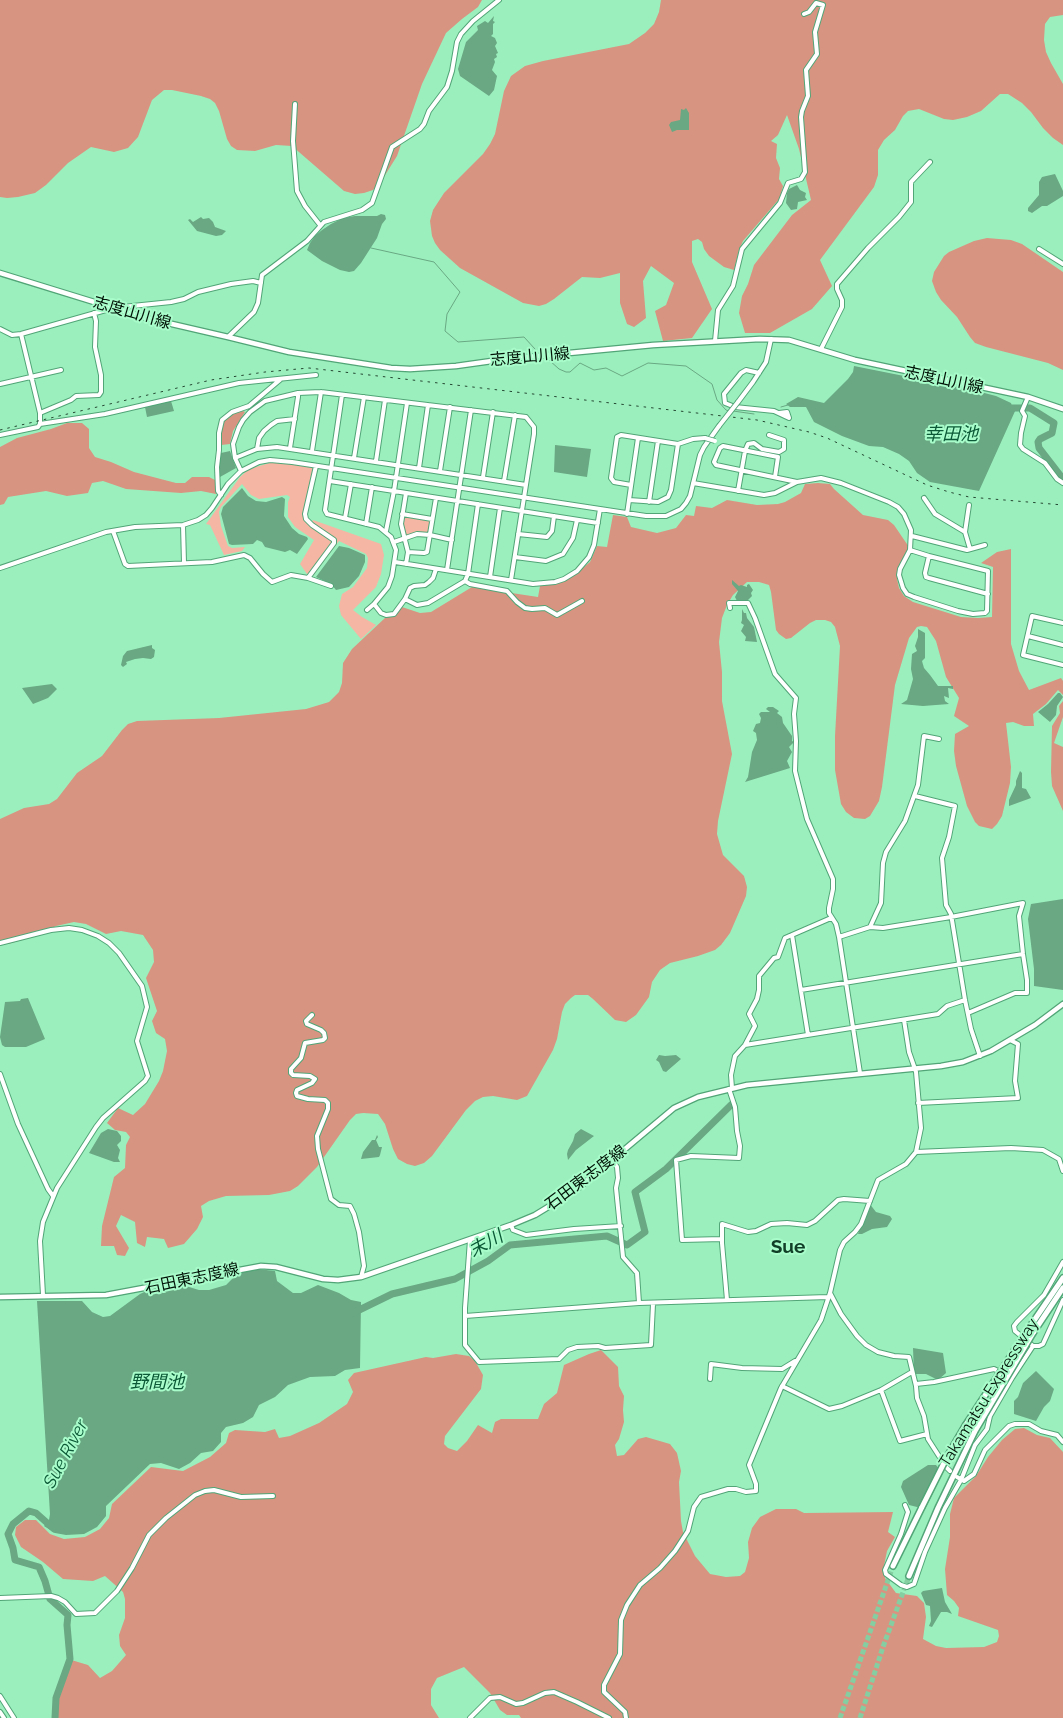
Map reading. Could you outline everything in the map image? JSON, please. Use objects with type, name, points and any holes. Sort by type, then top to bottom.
[{"type":"highway","name":"Takamatsu Expressway","points":[[893,1566],[948,1455],[965,1426],[1063,1278]]},
{"type":"highway","name":"Takamatsu Expressway","points":[[909,1576],[938,1508],[975,1431],[1063,1288]]},
{"type":"main road","name":"志度山川線","points":[[0,273],[113,308],[228,338],[289,352],[357,363],[410,369],[715,341],[789,340],[855,360],[1028,397],[1063,408]]},
{"type":"main road","name":"石田東志度線","points":[[0,1297],[106,1295],[261,1266],[276,1267],[323,1279],[338,1280],[361,1277],[470,1240],[535,1215],[561,1200],[674,1108],[698,1097],[747,1085],[941,1066],[980,1056],[1010,1040],[1053,1013],[1063,1004]]},
{"type":"street","points":[[228,338],[254,312],[258,303],[262,276],[307,241],[320,225],[332,219],[362,210],[372,203],[392,148],[420,129],[429,111],[447,87],[457,42],[461,34],[499,0]]},
{"type":"street","points":[[715,341],[718,310],[733,286],[742,249],[780,203],[788,183],[802,179],[805,172],[801,117],[808,96],[806,70],[817,54],[815,32],[823,5],[816,3],[809,12],[804,14]]},
{"type":"street","points":[[295,104],[293,141],[297,191],[305,206],[320,225]]},
{"type":"street","points":[[821,349],[842,307],[842,300],[836,288],[837,284],[911,202],[910,182],[930,162]]},
{"type":"street","points":[[1039,249],[1063,264]]},
{"type":"street","points":[[0,329],[12,335],[22,334],[113,308],[171,302],[184,299],[198,292],[232,284],[261,283]]},
{"type":"street","points":[[40,413],[76,396],[99,394],[101,392],[101,375],[95,347],[96,321],[94,313]]},
{"type":"street","points":[[22,334],[40,413],[40,424]]},
{"type":"street","points":[[0,568],[114,531],[135,527],[183,524],[198,520],[206,515],[235,476],[241,471],[259,462],[270,460],[627,514],[656,517],[673,514],[686,503],[690,496],[700,455],[704,447],[766,362],[771,339]]},
{"type":"street","points":[[0,384],[61,370]]},
{"type":"street","points":[[759,373],[746,370],[741,373],[724,394],[725,403],[735,407],[779,413]]},
{"type":"street","points":[[0,435],[38,427],[40,424],[105,414],[240,383],[316,375]]},
{"type":"street","points":[[221,495],[218,490],[217,467],[220,450],[219,433],[222,420],[232,412],[249,406],[282,379]]},
{"type":"street","points":[[241,471],[235,458],[234,444],[238,427],[250,412],[265,401],[298,393],[321,392],[526,417],[534,427],[534,434],[511,580]]},
{"type":"street","points":[[312,451],[321,392]]},
{"type":"street","points":[[290,448],[298,393]]},
{"type":"street","points":[[342,395],[325,510],[327,514],[379,527],[386,531],[394,542],[396,550],[395,562],[388,587],[367,610]]},
{"type":"street","points":[[354,458],[364,397]]},
{"type":"street","points":[[1028,397],[1022,411],[1025,416],[1020,445],[1045,463],[1057,479],[1063,483]]},
{"type":"street","points":[[376,461],[385,400]]},
{"type":"street","points":[[386,531],[407,403]]},
{"type":"street","points":[[418,468],[428,405]]},
{"type":"street","points":[[440,471],[450,407]]},
{"type":"street","points":[[447,570],[471,410]]},
{"type":"street","points":[[483,477],[494,412]]},
{"type":"street","points":[[504,481],[515,415]]},
{"type":"street","points":[[257,449],[259,438],[271,425],[295,419]]},
{"type":"street","points":[[631,485],[614,482],[611,478],[617,437],[621,435],[678,444],[693,439],[705,438],[720,443],[721,447]]},
{"type":"street","points":[[738,491],[748,444],[754,443],[762,449],[781,451],[785,446],[784,440],[769,435]]},
{"type":"street","points":[[627,514],[638,438]]},
{"type":"street","points":[[649,502],[658,441]]},
{"type":"street","points":[[629,500],[658,502],[668,497],[672,490],[678,444]]},
{"type":"street","points":[[235,458],[257,449],[277,446],[526,485]]},
{"type":"street","points":[[721,447],[778,457],[775,477]]},
{"type":"street","points":[[721,447],[714,462],[716,466],[797,482]]},
{"type":"street","points":[[308,578],[334,543],[334,540],[312,525],[306,518],[316,466]]},
{"type":"street","points":[[693,483],[757,495],[770,495],[797,482],[820,478],[831,480],[889,502],[904,514],[912,536],[910,550],[900,569],[899,575],[902,588],[914,598],[958,611],[981,614],[987,611],[988,571],[910,550]]},
{"type":"street","points":[[330,481],[598,523]]},
{"type":"street","points":[[345,518],[350,484]]},
{"type":"street","points":[[366,524],[372,488]]},
{"type":"street","points":[[406,493],[401,524],[408,552],[406,564]]},
{"type":"street","points":[[408,552],[428,552],[436,498]]},
{"type":"street","points":[[924,498],[935,514],[965,532]]},
{"type":"street","points":[[405,599],[417,605],[428,604],[465,581],[468,574],[478,504]]},
{"type":"street","points":[[969,506],[965,532],[970,549]]},
{"type":"street","points":[[490,577],[500,508]]},
{"type":"street","points":[[395,562],[468,574],[549,584],[570,576],[589,557],[594,545],[600,509]]},
{"type":"street","points":[[402,514],[432,519]]},
{"type":"street","points":[[518,534],[547,537],[552,531],[554,516]]},
{"type":"street","points":[[515,557],[546,561],[563,554],[573,538],[576,520]]},
{"type":"street","points":[[183,524],[184,563]]},
{"type":"street","points":[[114,531],[128,566],[222,561],[244,555],[250,558],[272,582],[291,574],[331,586]]},
{"type":"street","points":[[394,542],[417,534],[452,540]]},
{"type":"street","points":[[912,536],[970,549],[985,546]]},
{"type":"street","points":[[930,556],[925,573],[926,577],[988,594]]},
{"type":"street","points":[[374,604],[381,613],[394,614],[412,586],[421,586],[430,582],[436,569]]},
{"type":"street","points":[[465,581],[470,584],[507,591],[525,608],[532,610],[545,608],[557,615],[582,601]]},
{"type":"street","points":[[730,608],[730,603],[748,603],[775,674],[796,698],[794,714],[796,741],[795,771],[807,819],[833,879],[833,889],[828,908],[830,918],[836,924],[839,937],[860,1074]]},
{"type":"street","points":[[1063,623],[1032,616],[1023,655],[1063,665]]},
{"type":"street","points":[[1028,636],[1063,645]]},
{"type":"street","points":[[870,928],[881,903],[883,864],[886,852],[905,821],[918,786],[924,736],[939,739]]},
{"type":"street","points":[[914,796],[955,806],[949,837],[942,858],[946,905],[951,917],[965,1000],[980,1056]]},
{"type":"street","points":[[839,937],[870,928],[883,928],[951,917],[1024,903],[1019,916],[1027,993],[1015,993],[968,1013]]},
{"type":"street","points":[[722,1239],[682,1240],[676,1160],[691,1156],[739,1158],[740,1146],[731,1089],[731,1075],[735,1056],[745,1045],[755,1026],[749,1014],[759,990],[759,976],[774,958],[778,957],[784,938],[830,918]]},
{"type":"street","points":[[0,943],[51,930],[69,928],[82,930],[98,936],[120,953],[142,986],[146,997],[147,1007],[138,1041],[148,1076],[103,1118],[79,1152],[53,1196],[40,1232],[42,1296]]},
{"type":"street","points":[[792,935],[808,1035]]},
{"type":"street","points":[[801,990],[1023,954]]},
{"type":"street","points":[[745,1045],[938,1014],[948,1006],[965,1000]]},
{"type":"street","points":[[312,1015],[306,1021],[307,1024],[321,1030],[325,1038],[306,1043],[301,1058],[291,1069],[291,1073],[292,1075],[310,1076],[315,1079],[312,1084],[298,1090],[297,1096],[325,1100],[328,1103],[328,1109],[317,1136],[321,1168],[331,1200],[339,1205],[350,1206],[354,1214],[359,1232],[364,1266],[361,1277]]},
{"type":"street","points":[[626,1718],[625,1712],[604,1692],[606,1679],[620,1654],[622,1616],[640,1585],[660,1568],[684,1538],[696,1502],[701,1497],[728,1489],[746,1492],[756,1491],[749,1465],[770,1410],[821,1320],[840,1250],[844,1242],[859,1227],[878,1180],[906,1164],[916,1152],[921,1128],[915,1068],[904,1020]]},
{"type":"street","points":[[918,1103],[1018,1098],[1015,1081],[1018,1044],[1010,1040]]},
{"type":"street","points":[[0,1074],[18,1124],[53,1196]]},
{"type":"street","points":[[916,1152],[1011,1148],[1043,1150],[1059,1159],[1063,1171]]},
{"type":"street","points":[[612,1160],[617,1167],[618,1173],[616,1188],[623,1257],[637,1273],[639,1304]]},
{"type":"street","points":[[727,1300],[724,1280],[722,1224],[748,1232],[756,1232],[771,1224],[807,1225],[815,1222],[838,1200],[870,1200]]},
{"type":"street","points":[[511,1225],[513,1230],[526,1235],[621,1226]]},
{"type":"street","points":[[470,1240],[465,1345],[479,1362],[559,1359],[568,1350],[577,1347],[598,1346],[604,1348],[651,1345],[653,1304]]},
{"type":"street","points":[[1063,1262],[1049,1288],[1014,1326],[1018,1334],[1033,1346],[1043,1344],[1063,1300]]},
{"type":"street","points":[[465,1316],[639,1304],[829,1295]]},
{"type":"street","points":[[829,1295],[864,1343],[878,1352],[894,1356],[907,1356],[916,1384],[917,1398],[924,1416],[930,1444],[950,1471]]},
{"type":"street","points":[[906,1505],[908,1512],[901,1534],[885,1570],[886,1574],[907,1588],[914,1584],[925,1552],[944,1508],[975,1445],[986,1429],[990,1416],[1033,1346]]},
{"type":"street","points":[[710,1379],[711,1364],[782,1370],[797,1360]]},
{"type":"street","points":[[916,1384],[994,1369],[1012,1378]]},
{"type":"street","points":[[782,1386],[829,1408],[842,1406],[880,1390],[903,1380],[912,1372]]},
{"type":"street","points":[[880,1390],[900,1441],[927,1434]]},
{"type":"street","points":[[959,1478],[970,1478],[974,1474],[985,1450],[1008,1426],[1029,1424],[1041,1432],[1057,1435],[1063,1442]]},
{"type":"street","points":[[0,1598],[49,1596],[65,1602],[76,1614],[95,1614],[99,1612],[122,1583],[149,1536],[166,1518],[195,1495],[214,1490],[241,1497],[273,1496]]},
{"type":"street","points":[[470,1718],[490,1698],[500,1698],[516,1704],[523,1703],[545,1693],[554,1692],[609,1718]]},
{"type":"street","points":[[0,1696],[14,1718]]},
{"type":"street","points":[[0,1712],[4,1718]]},
{"type":"shaded area","points":[[0,0],[482,0],[478,7],[446,33],[422,84],[397,156],[382,180],[373,190],[355,194],[344,191],[292,146],[276,145],[255,151],[237,150],[231,146],[227,139],[215,103],[201,96],[164,90],[152,100],[138,137],[128,148],[114,152],[91,147],[68,163],[35,193],[7,198],[0,197]]},
{"type":"shaded area","points":[[661,0],[1063,0],[1063,15],[1050,17],[1045,24],[1044,40],[1046,52],[1063,84],[1063,145],[1043,128],[1022,103],[1008,94],[1000,94],[981,111],[953,120],[944,119],[919,109],[908,111],[878,150],[878,175],[874,187],[820,260],[832,286],[812,309],[770,333],[745,333],[739,313],[742,296],[754,265],[792,215],[811,200],[799,149],[787,115],[778,135],[771,141],[777,144],[776,158],[780,168],[779,179],[783,186],[780,198],[743,241],[734,270],[724,267],[709,256],[702,242],[698,239],[692,241],[692,262],[712,309],[692,338],[663,341],[655,311],[666,305],[674,283],[651,266],[643,281],[646,318],[634,327],[627,324],[620,303],[620,273],[600,278],[582,277],[554,299],[539,306],[523,303],[460,268],[435,243],[430,221],[433,210],[444,193],[483,154],[490,144],[495,134],[504,91],[511,76],[525,66],[543,61],[629,44],[654,24]]},
{"type":"shaded area","points":[[987,238],[1011,240],[1022,244],[1063,272],[1063,370],[1048,363],[975,343],[936,292],[932,281],[934,272],[944,256],[974,241]]},
{"type":"shaded area","points":[[245,412],[233,431],[230,444],[221,445],[224,420],[232,414]]},
{"type":"shaded area","points":[[67,423],[82,423],[89,429],[89,448],[95,457],[134,472],[176,483],[185,483],[192,477],[209,477],[215,480],[216,494],[201,491],[181,493],[126,489],[103,481],[92,483],[88,493],[67,496],[46,491],[8,497],[4,504],[0,505],[0,447],[17,438]]},
{"type":"shaded area","points":[[273,462],[315,469],[304,515],[306,522],[310,525],[313,520],[381,544],[384,555],[381,574],[376,587],[353,610],[376,625],[361,639],[341,615],[339,606],[342,594],[353,587],[367,568],[368,558],[366,554],[339,541],[313,576],[307,574],[300,564],[314,540],[295,527],[288,517],[290,497],[287,495],[259,499],[251,495],[242,484],[221,507],[219,512],[221,526],[228,546],[232,548],[245,547],[242,551],[224,555],[210,525],[206,524],[240,477],[249,469]]},
{"type":"shaded area","points":[[805,484],[830,484],[863,515],[888,520],[894,525],[909,547],[899,567],[897,579],[899,588],[904,596],[913,602],[961,617],[992,617],[993,567],[981,563],[997,552],[1011,549],[1011,644],[1019,671],[1029,690],[1061,678],[1063,681],[1063,695],[1058,690],[1046,704],[1033,714],[1034,726],[1024,726],[1013,722],[1006,723],[1011,767],[1010,783],[1002,816],[997,824],[992,829],[979,826],[967,806],[956,766],[954,751],[955,734],[969,726],[954,716],[959,698],[946,677],[936,641],[927,627],[921,626],[917,627],[909,638],[895,685],[879,801],[870,816],[865,819],[854,818],[846,812],[841,804],[835,770],[840,646],[835,627],[831,622],[816,620],[791,638],[786,639],[776,630],[769,585],[759,582],[747,582],[733,595],[727,605],[722,618],[719,642],[722,701],[732,754],[717,834],[723,855],[744,876],[747,887],[746,896],[730,933],[721,945],[715,950],[698,956],[670,963],[660,970],[652,982],[649,997],[636,1015],[626,1022],[615,1020],[588,995],[575,995],[565,1004],[553,1050],[527,1096],[517,1100],[493,1096],[483,1097],[475,1101],[466,1110],[432,1156],[424,1163],[415,1166],[398,1159],[385,1124],[378,1114],[356,1114],[317,1167],[298,1186],[290,1191],[269,1195],[226,1196],[209,1201],[201,1206],[203,1217],[197,1229],[184,1244],[168,1248],[164,1239],[147,1237],[145,1247],[137,1243],[135,1222],[121,1215],[116,1226],[129,1248],[125,1256],[117,1255],[114,1246],[101,1246],[102,1226],[114,1177],[125,1168],[126,1145],[130,1137],[126,1132],[115,1130],[107,1123],[118,1108],[133,1115],[145,1104],[159,1081],[167,1051],[165,1039],[156,1033],[152,1021],[157,1011],[146,978],[154,962],[153,950],[143,935],[121,931],[106,934],[86,924],[74,922],[56,926],[33,937],[8,944],[0,944],[0,819],[24,808],[49,804],[57,799],[77,773],[102,756],[128,724],[137,721],[219,718],[306,709],[329,702],[339,692],[342,683],[343,663],[352,649],[385,618],[396,614],[402,607],[420,613],[431,612],[472,587],[538,597],[540,586],[553,584],[572,577],[590,562],[597,546],[607,547],[613,515],[627,517],[631,527],[657,533],[676,528],[686,515],[694,516],[696,506],[712,508],[727,500],[757,505],[778,504],[801,493]]},
{"type":"shaded area","points":[[406,516],[431,520],[429,534],[416,533],[406,536],[403,525]]},
{"type":"shaded area","points":[[1063,701],[1063,717],[1054,743],[1063,747],[1063,811],[1052,786],[1051,772],[1052,726],[1060,713],[1059,706]]},
{"type":"shaded area","points":[[601,1350],[618,1367],[619,1386],[624,1396],[624,1422],[619,1439],[615,1445],[617,1456],[624,1455],[638,1439],[646,1437],[670,1444],[677,1453],[681,1471],[679,1482],[683,1532],[695,1556],[710,1574],[726,1577],[740,1576],[745,1572],[749,1558],[748,1542],[752,1528],[760,1517],[776,1509],[796,1509],[804,1513],[893,1512],[888,1532],[895,1537],[887,1551],[884,1566],[885,1578],[896,1593],[917,1596],[924,1603],[926,1617],[923,1639],[936,1646],[946,1648],[984,1647],[997,1642],[999,1636],[998,1630],[958,1616],[959,1608],[947,1595],[945,1569],[950,1537],[950,1514],[954,1498],[976,1476],[1002,1440],[1015,1429],[1024,1428],[1037,1435],[1050,1438],[1063,1452],[1063,1718],[521,1718],[519,1715],[507,1715],[500,1710],[490,1693],[464,1667],[437,1678],[431,1689],[431,1705],[439,1718],[52,1718],[58,1709],[60,1682],[68,1659],[88,1665],[100,1678],[112,1671],[126,1655],[120,1646],[119,1635],[125,1618],[125,1599],[123,1592],[105,1576],[93,1581],[63,1579],[21,1547],[15,1535],[16,1527],[25,1520],[36,1520],[50,1534],[64,1539],[85,1537],[100,1529],[109,1518],[112,1504],[151,1467],[183,1471],[210,1457],[226,1443],[229,1433],[235,1430],[265,1432],[275,1429],[279,1438],[290,1436],[319,1423],[347,1404],[353,1392],[348,1380],[354,1373],[426,1357],[433,1358],[456,1354],[469,1356],[475,1361],[483,1375],[481,1389],[445,1436],[444,1444],[448,1448],[457,1451],[478,1425],[492,1433],[495,1422],[501,1419],[538,1419],[544,1404],[557,1393],[564,1365]]},
{"type":"water","points":[[494,16],[493,21],[495,22],[491,36],[495,38],[497,43],[495,46],[498,53],[494,59],[495,62],[492,70],[497,76],[494,90],[489,96],[460,76],[458,69],[466,42],[478,30],[477,26],[485,21],[488,23]]},
{"type":"water","points":[[686,108],[689,113],[689,130],[672,132],[669,125],[671,122],[680,120],[681,109],[684,110]]},
{"type":"water","points":[[1055,174],[1063,191],[1063,196],[1032,213],[1028,211],[1028,208],[1039,195],[1039,182],[1042,177]]},
{"type":"water","points":[[797,185],[800,190],[806,193],[805,197],[807,200],[798,202],[797,209],[791,210],[786,203],[787,193],[789,189]]},
{"type":"water","points":[[385,215],[386,219],[377,238],[354,271],[340,270],[322,261],[307,250],[315,236],[343,218],[377,216]]},
{"type":"water","points":[[201,217],[203,219],[209,218],[215,227],[226,231],[222,235],[216,236],[197,231],[188,220],[190,219],[193,222]]},
{"type":"water","name":"幸田池","points":[[854,366],[969,389],[996,396],[1011,403],[1016,409],[979,491],[930,482],[917,473],[909,461],[899,454],[883,447],[869,446],[842,436],[814,422],[806,407],[790,407],[786,404],[798,397],[824,403],[848,379],[853,372]]},
{"type":"water","points":[[171,401],[174,411],[147,417],[145,407]]},
{"type":"water","points":[[555,445],[591,449],[587,477],[554,472]]},
{"type":"water","points":[[230,451],[236,468],[220,477],[221,453]]},
{"type":"water","points":[[242,488],[248,496],[256,501],[266,502],[282,497],[285,499],[284,516],[292,528],[308,539],[297,554],[290,550],[285,552],[265,547],[262,542],[257,540],[253,544],[229,544],[221,514],[223,507]]},
{"type":"water","points":[[339,546],[365,555],[365,562],[359,576],[349,587],[336,590],[331,584],[316,577]]},
{"type":"water","points":[[732,580],[739,586],[747,587],[749,584],[753,590],[752,596],[747,601],[737,601],[735,597],[738,591],[732,584]]},
{"type":"water","points":[[742,609],[754,627],[757,642],[745,641],[746,637],[741,631],[744,625],[741,623]]},
{"type":"water","points":[[918,629],[925,633],[925,658],[922,661],[924,668],[938,686],[953,686],[953,689],[948,688],[949,698],[944,696],[945,701],[949,704],[923,706],[901,704],[907,700],[913,679],[911,669],[912,654],[917,651],[915,646]]},
{"type":"water","points":[[152,645],[152,648],[155,650],[154,657],[151,659],[135,659],[126,662],[127,664],[123,667],[121,665],[123,656],[127,651]]},
{"type":"water","points":[[52,684],[57,689],[48,698],[33,704],[22,688]]},
{"type":"water","points":[[1058,693],[1063,697],[1057,706],[1056,715],[1050,722],[1038,712]]},
{"type":"water","points":[[773,707],[779,711],[777,713],[782,717],[783,723],[792,736],[792,741],[794,742],[789,747],[792,752],[787,761],[790,768],[745,782],[748,777],[752,752],[757,740],[756,733],[753,731],[756,724],[760,723],[761,718],[759,714],[761,712],[770,712],[766,709]]},
{"type":"water","points":[[1020,771],[1022,773],[1022,788],[1026,789],[1031,798],[1009,806],[1009,800]]},
{"type":"water","points":[[1063,899],[1063,990],[1034,986],[1034,969],[1028,919],[1031,904]]},
{"type":"water","points":[[28,998],[45,1039],[26,1047],[5,1047],[2,1045],[0,1037],[5,1002],[20,1001],[21,999]]},
{"type":"water","points":[[659,1055],[676,1055],[681,1059],[666,1072],[663,1071],[656,1060]]},
{"type":"water","points":[[108,1129],[117,1131],[121,1136],[121,1141],[117,1145],[120,1150],[118,1158],[120,1162],[114,1162],[89,1153],[101,1133]]},
{"type":"water","points":[[581,1129],[594,1136],[576,1150],[568,1160],[568,1150],[575,1134]]},
{"type":"water","points":[[377,1135],[376,1140],[379,1147],[382,1147],[379,1157],[361,1159],[363,1152],[372,1140],[375,1140]]},
{"type":"water","points":[[869,1203],[876,1212],[890,1216],[892,1219],[887,1227],[872,1229],[858,1234]]},
{"type":"water","name":"野間池","points":[[244,1270],[275,1271],[277,1281],[293,1293],[301,1293],[318,1285],[351,1300],[361,1302],[360,1368],[345,1370],[335,1376],[310,1377],[288,1385],[275,1397],[259,1405],[253,1417],[243,1423],[226,1427],[221,1433],[221,1442],[213,1451],[201,1453],[190,1463],[179,1469],[161,1463],[150,1464],[106,1506],[106,1516],[97,1527],[84,1534],[66,1535],[55,1533],[44,1526],[49,1520],[50,1514],[37,1301],[82,1301],[92,1312],[103,1317],[110,1316],[140,1294],[151,1289],[179,1284],[199,1290],[209,1290],[226,1285]]},
{"type":"water","points":[[913,1348],[943,1353],[946,1373],[938,1380],[926,1374],[914,1374]]},
{"type":"water","points":[[1036,1371],[1054,1389],[1050,1401],[1036,1421],[1014,1414],[1014,1401],[1018,1397],[1023,1383]]},
{"type":"water","points":[[928,1465],[936,1465],[942,1473],[933,1493],[926,1507],[909,1505],[901,1487],[903,1481]]},
{"type":"water","points":[[942,1588],[945,1602],[952,1614],[941,1612],[932,1627],[929,1626],[931,1621],[930,1606],[926,1605],[921,1593]]},
{"type":"waterway","points":[[371,248],[434,262],[460,292],[447,314],[445,331],[458,342],[524,337],[535,349]]},
{"type":"waterway","points":[[549,360],[559,369],[566,372],[570,372],[580,363],[594,370],[606,368],[622,376],[648,363],[686,366],[712,384],[717,400],[729,411]]},
{"type":"waterway","points":[[781,407],[788,405]]},
{"type":"waterway","points":[[1007,408],[1030,408],[1054,423],[1052,433],[1038,442],[1039,448],[1063,479]]},
{"type":"waterway","points":[[733,411],[754,414]]},
{"type":"waterway","name":"末川","points":[[353,1313],[392,1294],[455,1279],[488,1261],[510,1245],[607,1236],[627,1245],[645,1232],[635,1192],[666,1169],[731,1105]]},
{"type":"waterway","name":"Sue River","points":[[54,1529],[36,1513],[29,1511],[13,1524],[8,1534],[15,1560],[39,1567],[50,1599],[68,1615],[70,1659],[56,1698],[55,1718]]},
{"type":"tunnel","points":[[840,1718],[893,1566]]},
{"type":"tunnel","points":[[860,1718],[909,1576]]},
{"type":"railway","points":[[0,430],[211,380],[309,368],[757,420],[827,438],[927,485],[949,492],[969,497],[1063,505]]},
{"type":"district","name":"Sue","points":[[788,1247]]}]
